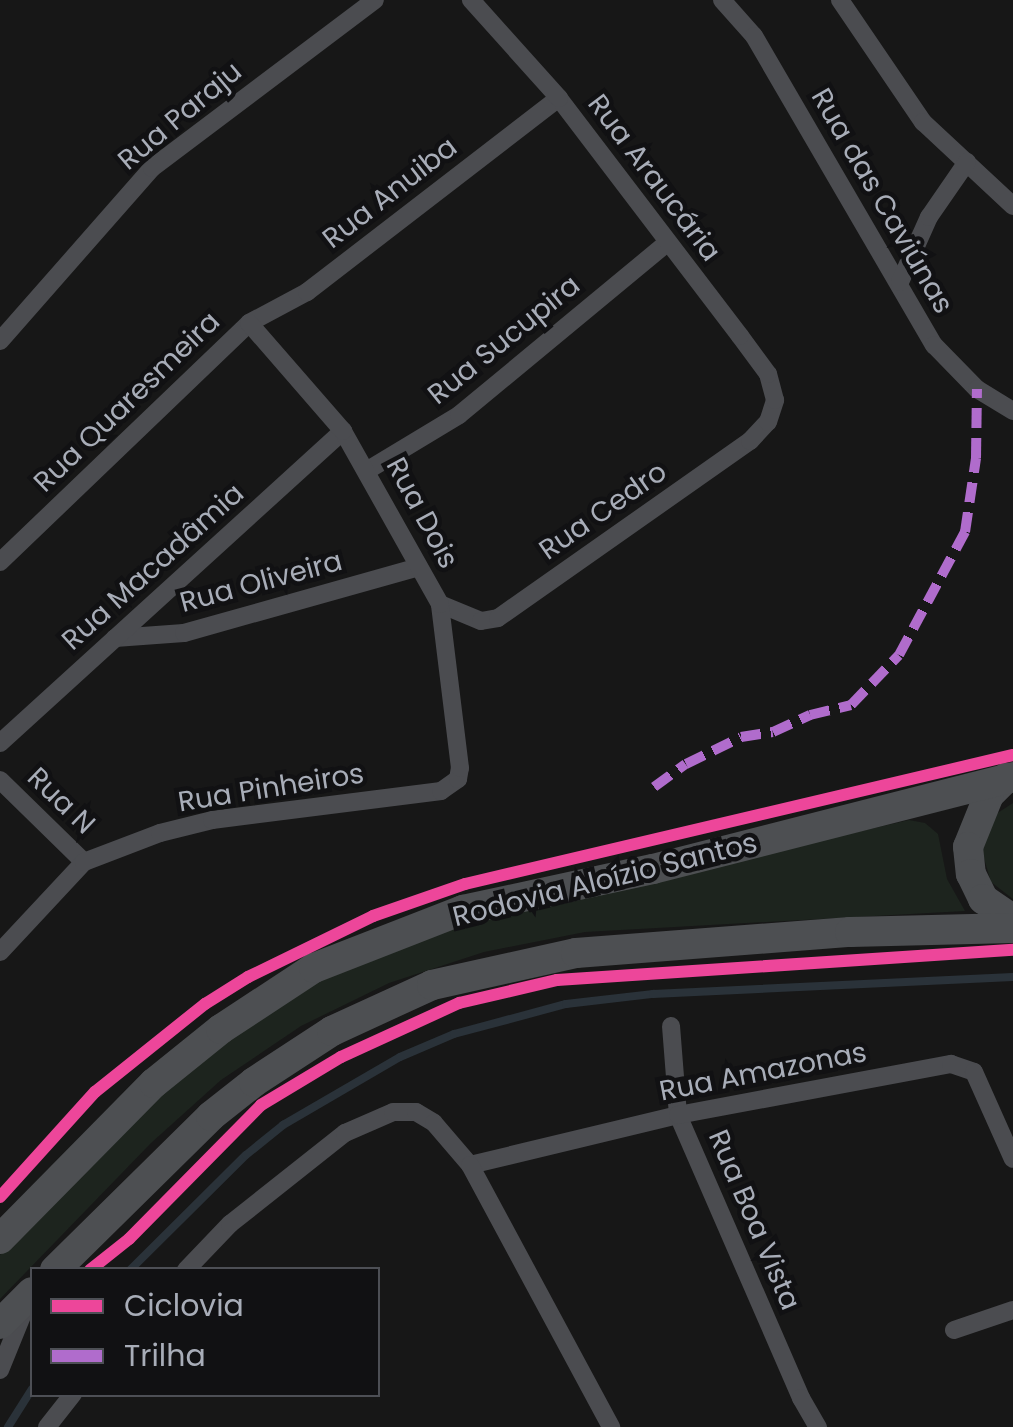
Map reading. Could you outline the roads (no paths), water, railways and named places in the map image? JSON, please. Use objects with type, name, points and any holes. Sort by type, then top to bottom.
[{"type":"main road","points":[[1010,778],[989,795],[968,848],[971,874],[983,899],[1013,920]]},
{"type":"main road","name":"Rodovia Aloízio Santos","points":[[0,1238],[154,1083],[220,1028],[314,968],[463,910],[653,869],[1010,778]]},
{"type":"main road","points":[[58,1267],[211,1116],[254,1082],[332,1031],[432,986],[576,953],[850,932],[1013,928]]},
{"type":"main road","points":[[0,1324],[30,1295]]},
{"type":"street","name":"Rua Paraju","points":[[0,341],[152,168],[375,0]]},
{"type":"street","name":"Rua Araucária","points":[[472,0],[558,98],[768,374],[775,400]]},
{"type":"street","name":"Rua das Caviúnas","points":[[722,0],[754,36],[934,345],[955,371],[1013,411]]},
{"type":"street","points":[[840,0],[904,99],[1013,206]]},
{"type":"street","name":"Rua Anuiba","points":[[249,323],[306,292],[558,98]]},
{"type":"street","points":[[900,282],[929,217],[967,162]]},
{"type":"street","name":"Rua Sucupira","points":[[368,470],[458,416],[668,242]]},
{"type":"street","name":"Rua Dois","points":[[249,323],[343,431],[440,604],[460,768]]},
{"type":"street","name":"Rua Quaresmeira","points":[[0,562],[249,323]]},
{"type":"street","name":"Rua Cedro","points":[[440,604],[481,621],[498,618],[750,440],[768,422],[775,400]]},
{"type":"street","name":"Rua Macadâmia","points":[[0,743],[343,431]]},
{"type":"street","name":"Rua Oliveira","points":[[115,638],[184,633],[419,568]]},
{"type":"street","name":"Rua Pinheiros","points":[[0,952],[84,862],[160,833],[212,820],[441,792],[458,779],[460,768]]},
{"type":"street","name":"Rua N","points":[[0,780],[84,862]]},
{"type":"street","name":"Rua Boa Vista","points":[[671,1026],[678,1116],[801,1398],[818,1427]]},
{"type":"street","name":"Rua Amazonas","points":[[470,1164],[678,1116],[964,1065],[974,1072],[1013,1158]]},
{"type":"street","points":[[189,1267],[230,1224],[345,1132],[393,1112],[416,1112],[434,1124],[470,1164],[611,1427]]},
{"type":"street","points":[[0,1370],[30,1298]]},
{"type":"street","points":[[954,1330],[1013,1310]]},
{"type":"street","points":[[47,1427],[71,1397]]},
{"type":"waterway","points":[[133,1267],[246,1155],[283,1125],[400,1057],[454,1034],[566,1004],[653,994],[1013,977]]},
{"type":"waterway","points":[[8,1427],[30,1392]]}]
